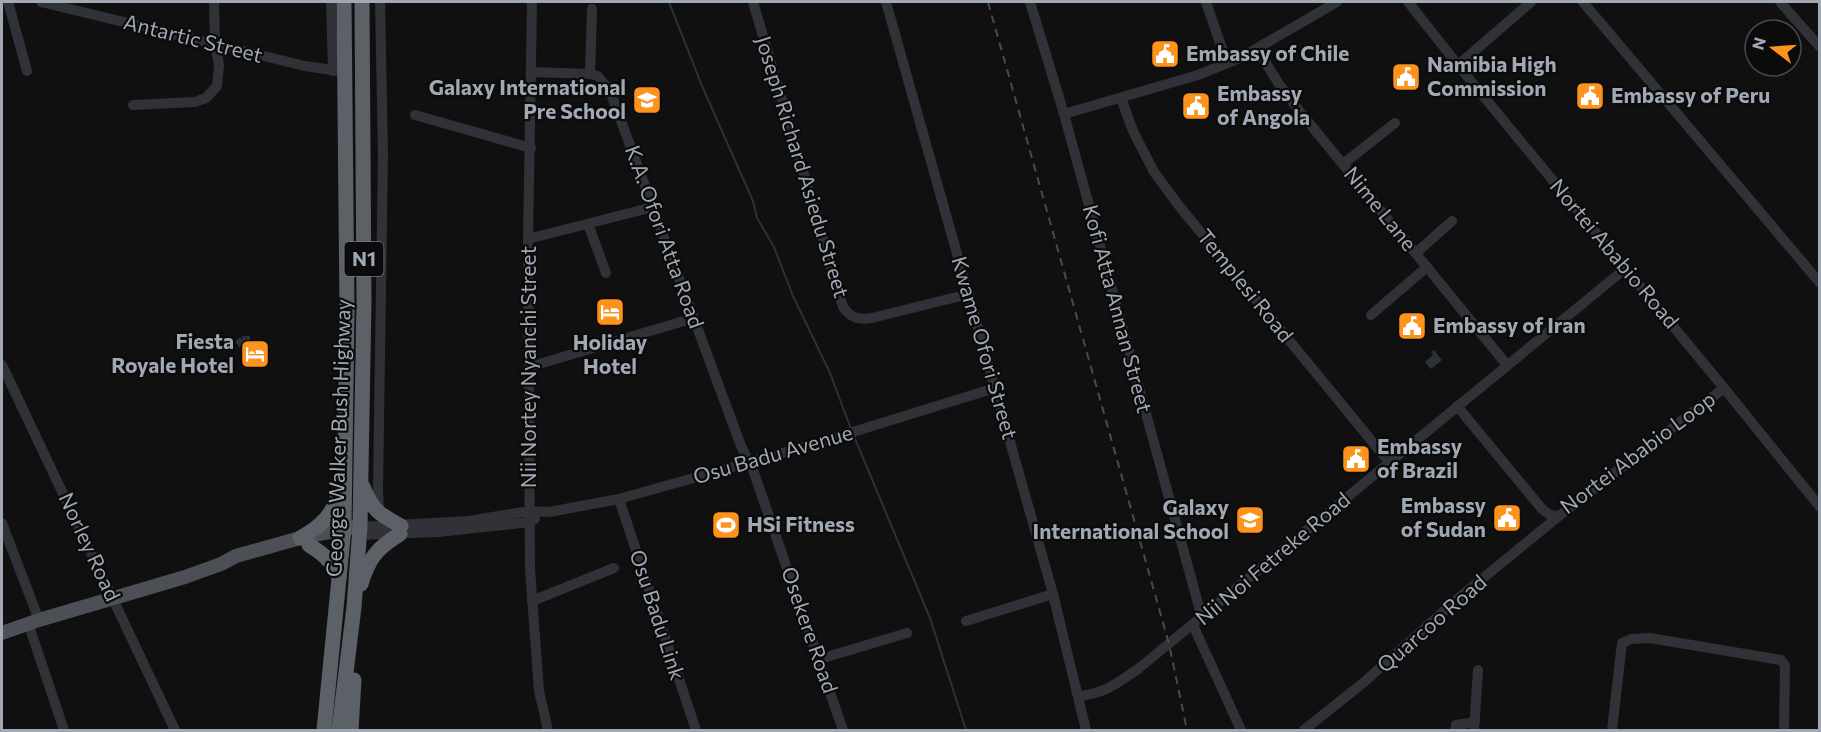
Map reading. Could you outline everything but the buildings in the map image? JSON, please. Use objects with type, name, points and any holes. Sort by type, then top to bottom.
[{"type":"highway","name":"N1","points":[[339,71],[344,2]]},
{"type":"highway","name":"George Walker Bush Highway","points":[[324,730],[339,577],[351,532],[360,482],[364,300],[362,2]]},
{"type":"highway","name":"George Walker Bush Highway","points":[[339,71],[346,212],[339,258],[337,365],[346,426],[345,469],[351,532],[354,607],[339,730]]},
{"type":"highway","points":[[339,577],[323,553],[304,541],[322,525],[331,513],[337,501],[345,469]]},
{"type":"highway","points":[[354,607],[366,568],[374,553],[401,530],[370,505],[360,482]]},
{"type":"highway","points":[[350,640],[354,689],[351,730]]},
{"type":"main road","points":[[2,633],[221,564],[236,556],[351,532]]},
{"type":"street","points":[[8,2],[27,71]]},
{"type":"street","name":"Antartic Street","points":[[41,2],[305,66],[339,71]]},
{"type":"street","points":[[133,105],[195,102],[206,98],[217,86],[219,65],[215,44],[214,2]]},
{"type":"street","points":[[331,2],[339,71]]},
{"type":"street","points":[[379,514],[383,154],[380,2]]},
{"type":"street","name":"Nii Nortey Nyanchi Street","points":[[532,2],[528,239],[530,517],[532,601],[539,691],[548,730]]},
{"type":"street","name":"Joseph Richard Asiedu Street","points":[[753,2],[843,307],[849,315],[863,320],[969,294]]},
{"type":"street","name":"Kwame Ofori Street","points":[[886,2],[1053,594],[1086,730]]},
{"type":"street","name":"Kofi Atta Annan Street","points":[[1029,2],[1064,114],[1198,622],[1241,730]]},
{"type":"street","points":[[1206,2],[1227,63]]},
{"type":"street","points":[[1064,114],[1198,75],[1257,49],[1337,2]]},
{"type":"street","name":"Nortei Ababio Road","points":[[1408,2],[1820,507]]},
{"type":"street","points":[[1458,65],[1531,2]]},
{"type":"street","points":[[1583,2],[1820,283]]},
{"type":"street","points":[[1780,2],[1820,47]]},
{"type":"street","points":[[532,72],[590,74],[592,9]]},
{"type":"street","name":"Nime Lane","points":[[1257,49],[1288,96],[1507,365]]},
{"type":"street","name":"K.A. Ofori Atta Road","points":[[590,74],[598,76],[610,91],[741,446],[749,462]]},
{"type":"street","name":"Templesi Road","points":[[1121,98],[1132,131],[1154,172],[1180,207],[1389,462]]},
{"type":"street","points":[[415,115],[531,148]]},
{"type":"street","points":[[1344,164],[1395,123]]},
{"type":"street","points":[[528,239],[653,207]]},
{"type":"street","points":[[1416,252],[1452,221]]},
{"type":"street","points":[[588,224],[606,273]]},
{"type":"street","points":[[1371,315],[1427,267]]},
{"type":"street","name":"Nii Noi Fetreke Road","points":[[1079,696],[1097,694],[1112,687],[1138,669],[1626,268]]},
{"type":"street","points":[[529,367],[694,318]]},
{"type":"street","name":"Norley Road","points":[[2,365],[175,730]]},
{"type":"street","name":"Osu Badu Avenue","points":[[351,532],[401,530],[530,517],[619,499],[842,435],[995,387]]},
{"type":"street","name":"Nortei Ababio Loop","points":[[1457,406],[1542,509],[1550,515],[1559,516],[1724,388]]},
{"type":"street","name":"Osekere Road","points":[[749,462],[843,730]]},
{"type":"street","name":"Osu Badu Link","points":[[619,499],[696,730]]},
{"type":"street","name":"Quarcoo Road","points":[[1304,730],[1363,683],[1461,596],[1559,516]]},
{"type":"street","points":[[2,523],[34,622],[64,730]]},
{"type":"street","points":[[532,601],[614,568]]},
{"type":"street","points":[[966,621],[1053,594]]},
{"type":"street","points":[[820,659],[907,633]]},
{"type":"street","points":[[1612,730],[1622,644],[1631,639],[1650,638],[1781,660],[1785,665],[1784,730]]},
{"type":"street","points":[[1455,730],[1459,723],[1474,726],[1479,670]]},
{"type":"shaded area","points":[[242,336],[250,336],[250,352],[242,352],[242,343],[240,348],[236,343],[240,337],[242,340]]},
{"type":"shaded area","points":[[1434,350],[1442,360],[1431,369],[1425,362],[1433,355],[1431,352]]},
{"type":"waterway","points":[[669,2],[702,86],[753,201],[757,218],[774,247],[793,296],[830,373],[851,429]]},
{"type":"waterway","points":[[853,434],[930,618],[966,730]]},
{"type":"railway","points":[[988,2],[1169,644],[1187,730]]},
{"type":"place","name":"Embassy of Chile","points":[[1165,54]]},
{"type":"place","name":"Namibia High Commission","points":[[1406,77]]},
{"type":"place","name":"Embassy of Peru","points":[[1590,96]]},
{"type":"place","name":"Galaxy International Pre School","points":[[647,100]]},
{"type":"place","name":"Embassy of Angola","points":[[1196,106]]},
{"type":"place","name":"Holiday Hotel","points":[[610,312]]},
{"type":"place","name":"Embassy of Iran","points":[[1412,326]]},
{"type":"place","name":"Fiesta Royale Hotel","points":[[255,354]]},
{"type":"place","name":"Embassy of Brazil","points":[[1356,459]]},
{"type":"place","name":"Embassy of Sudan","points":[[1507,518]]},
{"type":"place","name":"Galaxy International School","points":[[1250,520]]},
{"type":"place","name":"HSi Fitness","points":[[726,525]]}]
